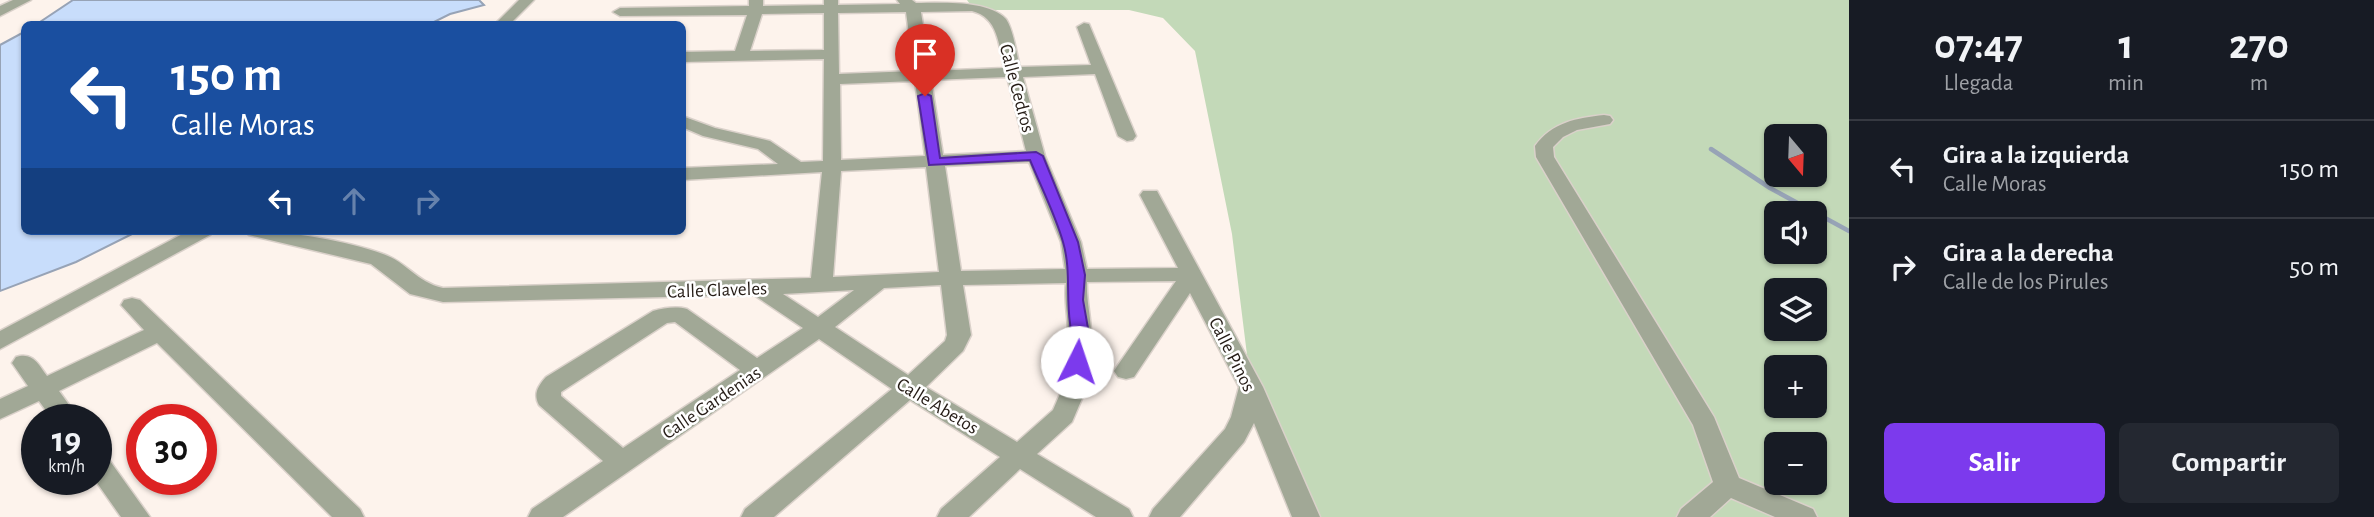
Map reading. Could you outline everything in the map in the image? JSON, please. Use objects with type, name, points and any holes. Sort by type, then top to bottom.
[{"type":"street","points":[[506,21],[527,0]]},
{"type":"street","points":[[620,12],[675,12],[756,5],[909,4],[922,74],[959,335],[955,345],[909,388],[755,517]]},
{"type":"street","name":"Calle Cedros","points":[[909,4],[987,10],[1000,22],[1036,156],[1071,242],[1077,275],[1075,300],[1080,334],[1077,362],[1081,373],[1063,415],[1020,454]]},
{"type":"street","points":[[741,56],[756,5]]},
{"type":"street","points":[[821,285],[832,166],[831,5]]},
{"type":"street","points":[[1084,27],[1127,136]]},
{"type":"street","points":[[686,57],[833,54]]},
{"type":"street","points":[[833,79],[1101,69]]},
{"type":"street","points":[[1604,120],[1572,124],[1552,135],[1544,146],[1545,157],[1705,424],[1728,485],[1802,517]]},
{"type":"street","points":[[686,123],[709,132],[764,145],[798,169]]},
{"type":"street","points":[[686,174],[1036,156]]},
{"type":"street","name":"Calle Pinos","points":[[1150,195],[1251,387],[1306,517]]},
{"type":"street","points":[[0,341],[196,235]]},
{"type":"street","name":"Calle Claveles","points":[[273,235],[378,259],[418,289],[443,295],[674,302],[760,288],[877,284],[951,278],[1192,274]]},
{"type":"street","points":[[1126,371],[1192,274]]},
{"type":"street","name":"Calle Gardenias","points":[[542,517],[819,328],[877,284]]},
{"type":"street","name":"Calle Abetos","points":[[760,288],[909,388],[1119,517]]},
{"type":"street","points":[[622,462],[548,399],[549,390],[674,302],[679,314],[757,370]]},
{"type":"street","points":[[132,305],[351,517]]},
{"type":"street","points":[[0,410],[159,332]]},
{"type":"street","points":[[24,363],[56,404]]},
{"type":"street","points":[[1163,517],[1235,435],[1244,417],[1251,387]]},
{"type":"street","points":[[951,517],[1020,454]]},
{"type":"street","points":[[112,483],[136,517]]},
{"type":"street","points":[[1691,517],[1728,485]]},
{"type":"green space","points":[[967,0],[1849,0],[1849,517],[1306,517],[1251,387],[1232,234],[1195,51],[1163,18],[1129,10],[987,10],[972,7]]},
{"type":"water","points":[[73,0],[479,0],[484,5],[450,14],[436,21],[42,21]]},
{"type":"water","points":[[21,34],[21,235],[130,235],[76,262],[0,291],[0,45]]},
{"type":"waterway","points":[[1711,149],[1770,188],[1849,231]]},
{"type":"route","points":[[925,96],[934,162],[1036,156],[1071,242],[1077,275],[1075,300],[1080,334],[1077,362]]}]
